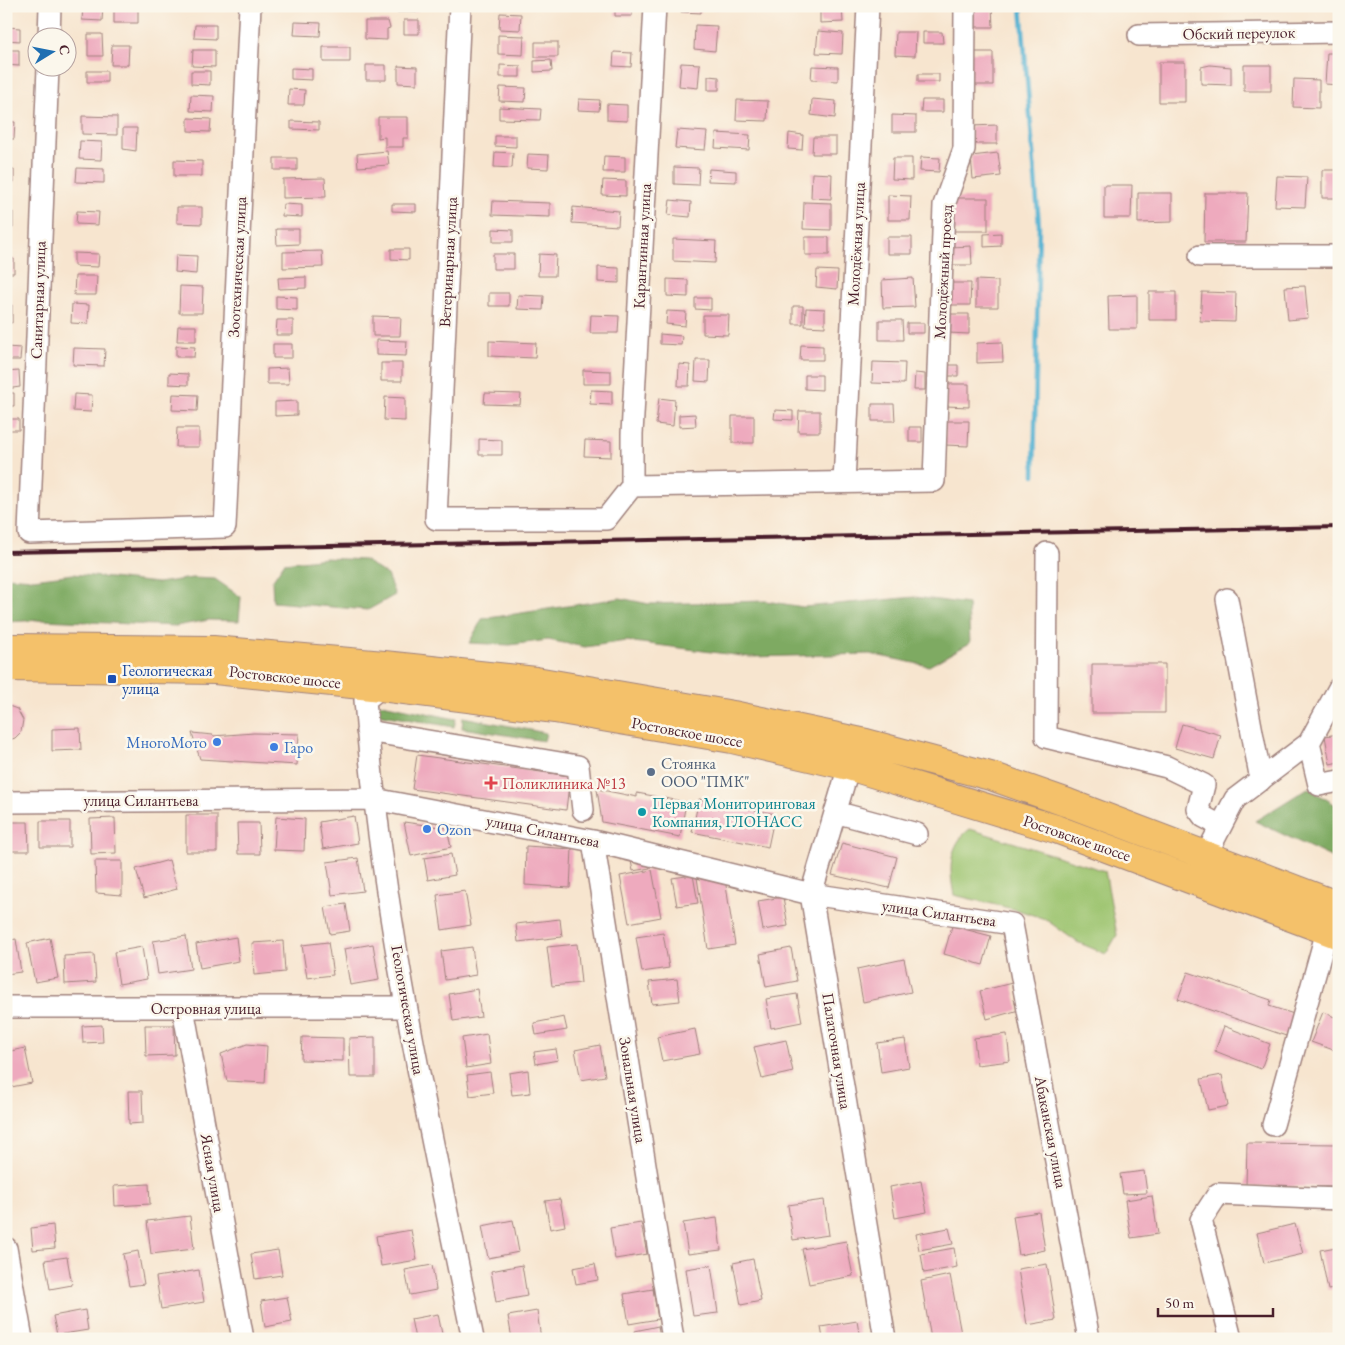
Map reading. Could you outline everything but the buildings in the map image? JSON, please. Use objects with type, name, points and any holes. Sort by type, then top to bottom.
[{"type":"highway","name":"Ростовское шоссе","points":[[6,648],[213,650],[384,665],[536,682],[733,715],[866,743],[994,778],[1206,855],[1339,906]]},
{"type":"highway","name":"Ростовское шоссе","points":[[6,667],[215,670],[381,687],[584,714],[732,739],[849,766],[1056,829],[1333,933]]},
{"type":"street","points":[[49,28],[50,6]]},
{"type":"street","name":"Зоотехническая улица","points":[[29,533],[225,527],[250,6]]},
{"type":"street","name":"Ветеринарная улица","points":[[460,6],[436,518],[606,519],[632,486]]},
{"type":"street","name":"Карантинная улица","points":[[632,486],[632,434],[655,6]]},
{"type":"street","name":"Молодёжная улица","points":[[844,482],[868,6]]},
{"type":"street","name":"Молодёжный проезд","points":[[844,482],[934,481],[944,205],[964,149],[965,6]]},
{"type":"street","name":"Обский переулок","points":[[1139,35],[1339,32]]},
{"type":"street","name":"Санитарная улица","points":[[29,533],[48,78]]},
{"type":"street","points":[[1200,256],[1339,256]]},
{"type":"street","points":[[632,486],[844,482]]},
{"type":"street","points":[[1047,553],[1046,737],[1167,767],[1204,785],[1198,809],[1204,817],[1221,826]]},
{"type":"street","points":[[1227,599],[1261,780]]},
{"type":"street","name":"Геологическая улица","points":[[381,687],[365,700],[374,798],[406,1007],[473,1339]]},
{"type":"street","points":[[1206,855],[1235,799],[1310,742],[1339,688]]},
{"type":"street","points":[[367,730],[578,766],[583,810]]},
{"type":"street","points":[[1310,742],[1319,785],[1339,781]]},
{"type":"street","name":"Палаточная улица","points":[[849,766],[811,894],[886,1339]]},
{"type":"street","name":"улица Силантьева","points":[[6,802],[374,798],[593,841],[811,894],[1012,924]]},
{"type":"street","points":[[835,812],[917,834]]},
{"type":"street","name":"Зональная улица","points":[[593,841],[673,1339]]},
{"type":"street","name":"Абаканская улица","points":[[1012,924],[1089,1339]]},
{"type":"street","points":[[1273,1125],[1333,933]]},
{"type":"street","name":"Островная улица","points":[[6,1007],[406,1007]]},
{"type":"street","name":"Ясная улица","points":[[183,1008],[243,1339]]},
{"type":"street","points":[[1231,1339],[1201,1220],[1218,1194],[1339,1199]]},
{"type":"street","points":[[6,1248],[22,1339]]},
{"type":"green space","points":[[326,558],[364,560],[387,575],[395,595],[368,610],[273,602],[272,581],[284,563]]},
{"type":"green space","points":[[73,574],[158,583],[192,578],[215,579],[241,597],[239,621],[209,620],[176,626],[43,620],[6,622],[6,577],[33,579]]},
{"type":"green space","points":[[915,597],[968,604],[970,643],[929,666],[870,654],[750,657],[626,641],[585,647],[548,640],[510,645],[469,643],[482,619],[620,598],[649,604],[766,601],[803,607]]},
{"type":"green space","points":[[377,703],[456,719],[454,727],[376,714]]},
{"type":"green space","points":[[463,717],[546,733],[544,741],[462,728]]},
{"type":"green space","points":[[1308,788],[1339,807],[1339,861],[1255,821]]},
{"type":"green space","points":[[970,829],[1105,871],[1117,935],[1106,954],[1077,942],[1045,919],[1018,910],[954,895],[951,877],[952,859],[958,843]]},
{"type":"waterway","points":[[1021,6],[1039,225],[1034,475]]},
{"type":"railway","points":[[6,552],[1339,527]]},
{"type":"place","name":"Геологическая улица","points":[[112,679]]},
{"type":"place","name":"МногоМото","points":[[217,742]]},
{"type":"place","name":"Гаро","points":[[274,747]]},
{"type":"place","name":"Стоянка ООО \"ПМК\"","points":[[651,772]]},
{"type":"place","name":"Поликлиника №13","points":[[491,783]]},
{"type":"place","name":"Первая Мониторинговая Компания, ГЛОНАСС","points":[[642,812]]},
{"type":"place","name":"Ozon","points":[[427,829]]}]
